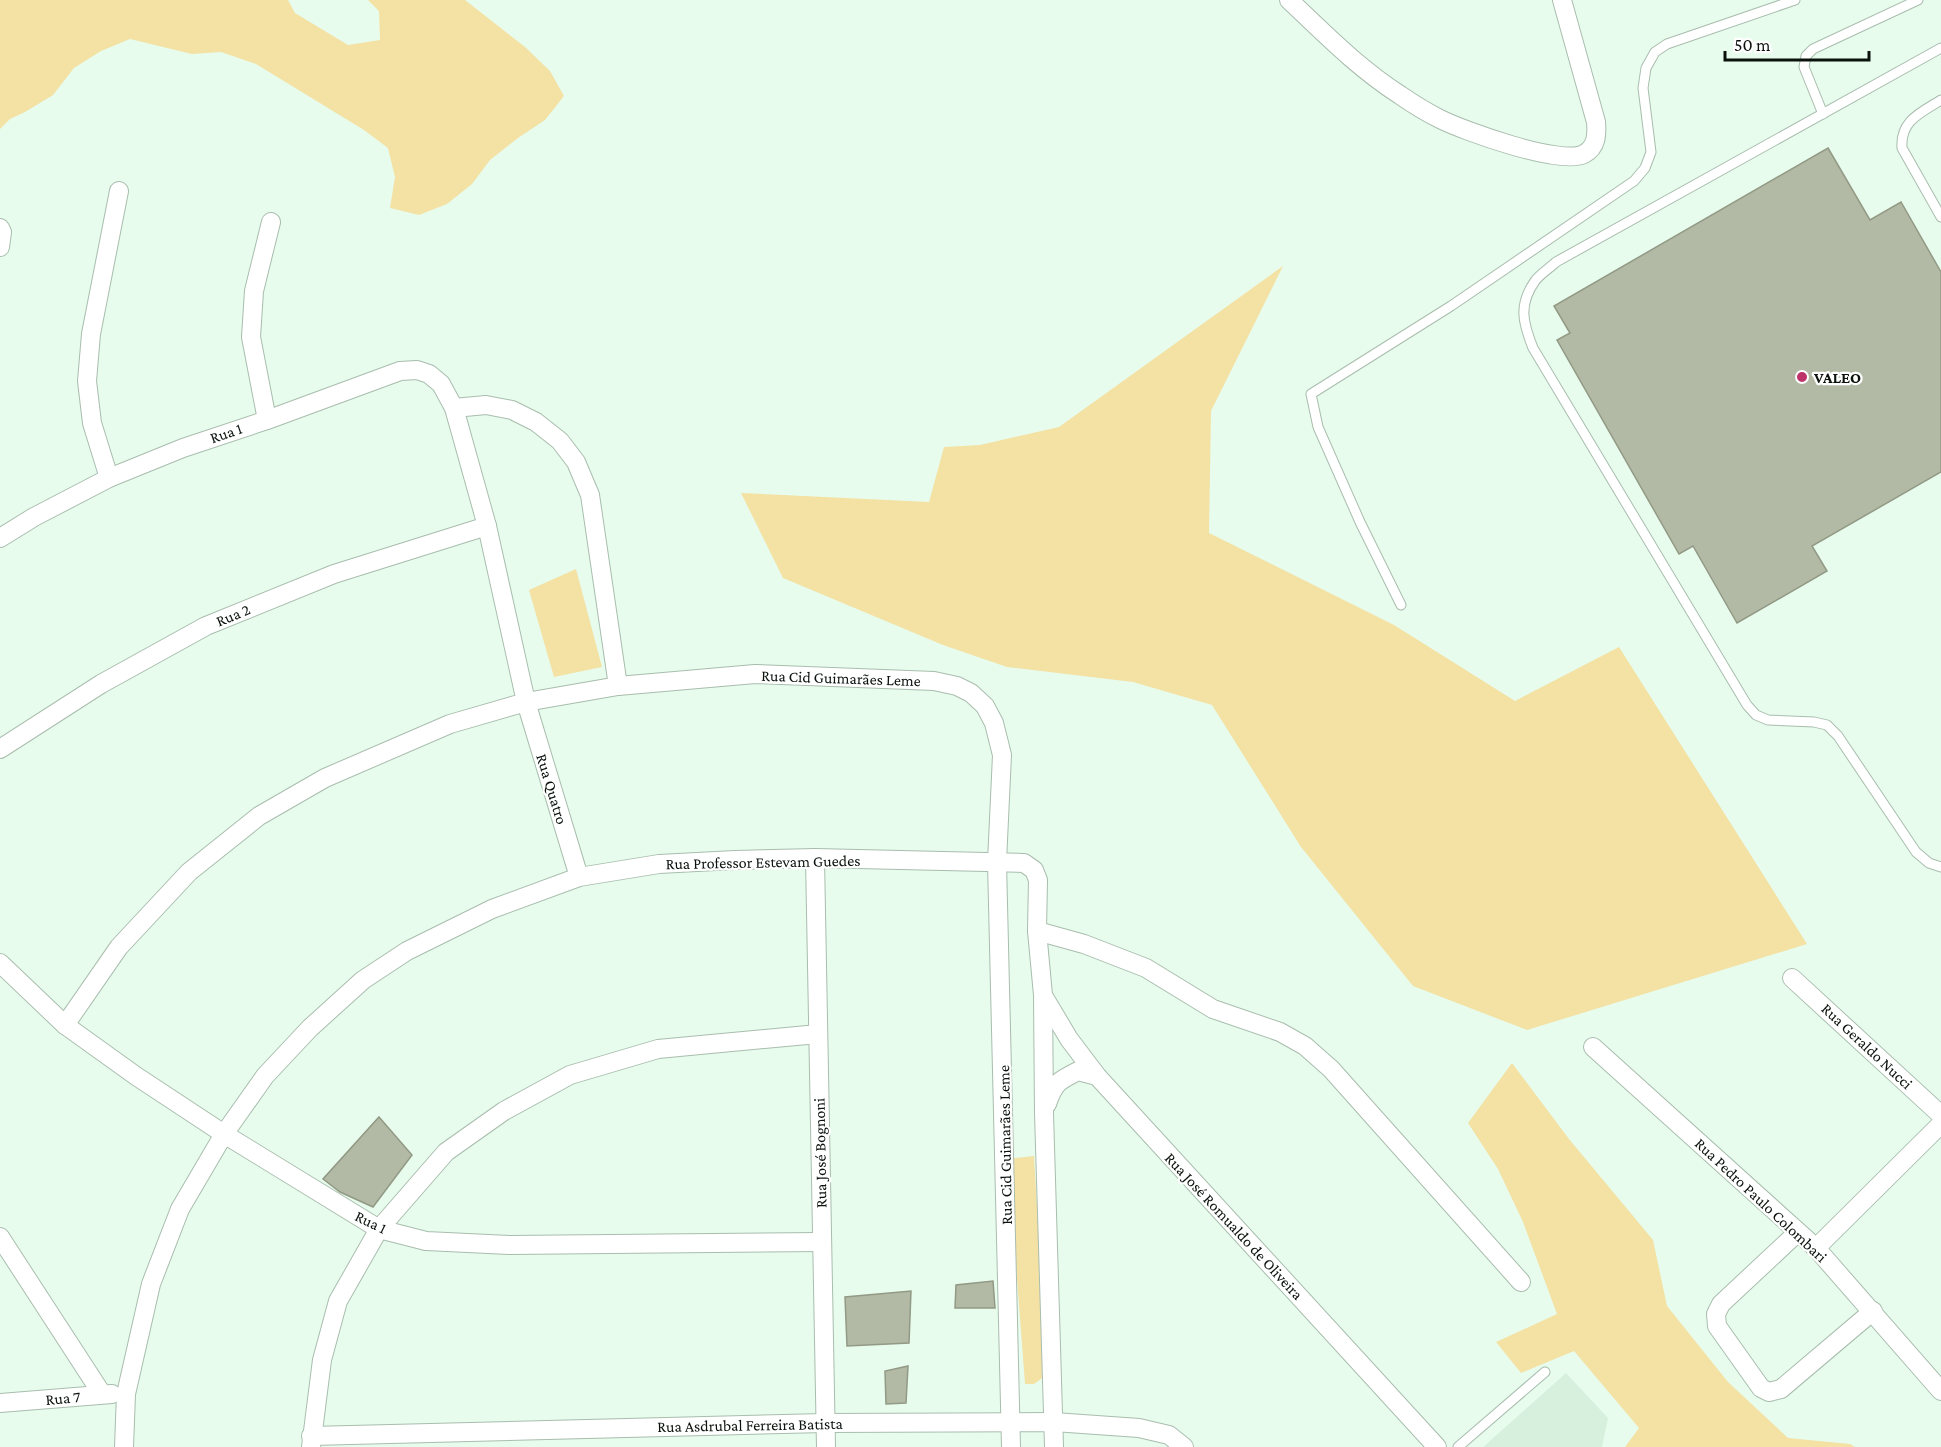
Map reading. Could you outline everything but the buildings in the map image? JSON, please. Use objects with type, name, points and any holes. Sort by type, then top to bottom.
[{"type":"street","points":[[1289,0],[1356,64],[1401,96],[1440,119],[1484,137],[1549,155],[1571,157],[1584,154],[1593,146],[1597,135],[1596,122],[1562,0]]},
{"type":"street","points":[[109,478],[92,423],[87,381],[91,334],[119,191]]},
{"type":"street","points":[[267,420],[251,337],[254,291],[271,222]]},
{"type":"street","points":[[0,228],[2,232],[0,247]]},
{"type":"street","name":"Rua 1","points":[[0,538],[34,517],[109,478],[183,448],[400,371],[417,370],[429,374],[441,384],[453,404]]},
{"type":"street","points":[[453,404],[486,405],[512,410],[536,422],[560,441],[576,462],[590,495],[618,686]]},
{"type":"street","name":"Rua Quatro","points":[[453,404],[487,526],[526,702],[579,877]]},
{"type":"street","name":"Rua 2","points":[[0,749],[101,684],[206,626],[334,574],[487,526]]},
{"type":"street","name":"Rua Cid Guimarães Leme","points":[[65,1025],[119,947],[181,880],[259,816],[325,778],[450,724],[526,702],[618,686],[755,674],[934,681],[957,686],[971,693],[985,706],[994,723],[1002,755],[997,862],[1011,1447]]},
{"type":"street","name":"Rua Professor Estevam Guedes","points":[[124,1447],[126,1394],[151,1284],[180,1209],[224,1134],[265,1076],[310,1028],[363,980],[407,951],[492,909],[579,877],[659,864],[735,860],[815,858],[1024,863],[1034,870],[1038,880],[1037,932]]},
{"type":"street","name":"Rua José Bognoni","points":[[815,858],[826,1447]]},
{"type":"street","points":[[1054,1447],[1044,1113],[1043,995],[1037,932],[1084,944],[1146,968],[1213,1009],[1280,1032],[1305,1046],[1331,1069],[1521,1282]]},
{"type":"street","name":"Rua 1","points":[[0,963],[65,1025],[136,1076],[224,1134],[379,1229],[426,1241],[509,1245],[822,1242]]},
{"type":"street","name":"Rua Geraldo Nucci","points":[[1792,978],[1941,1115]]},
{"type":"street","name":"Rua José Romualdo de Oliveira","points":[[1043,995],[1069,1039],[1097,1076],[1437,1447]]},
{"type":"street","points":[[311,1441],[322,1360],[338,1302],[379,1229],[446,1152],[504,1111],[570,1075],[658,1049],[818,1034]]},
{"type":"street","name":"Rua Pedro Paulo Colombari","points":[[1593,1047],[1816,1248],[1941,1391]]},
{"type":"street","points":[[1044,1113],[1052,1087],[1078,1071],[1097,1076]]},
{"type":"street","points":[[1816,1248],[1941,1124]]},
{"type":"street","points":[[1798,1232],[1721,1304],[1716,1314],[1717,1326],[1761,1388],[1769,1392],[1781,1389],[1873,1311]]},
{"type":"street","points":[[0,1237],[102,1394]]},
{"type":"street","name":"Rua 7","points":[[0,1403],[126,1394]]},
{"type":"street","name":"Rua Asdrubal Ferreira Batista","points":[[311,1441],[825,1423],[1054,1422],[1139,1428],[1169,1435],[1184,1447]]},
{"type":"lane","points":[[1401,605],[1360,522],[1318,427],[1311,394],[1442,312],[1634,181],[1645,168],[1651,152],[1643,88],[1646,68],[1655,52],[1667,44],[1795,0]]},
{"type":"lane","points":[[1823,114],[1804,67],[1806,56],[1813,49],[1918,0]]},
{"type":"lane","points":[[1941,48],[1556,262],[1535,280],[1524,305],[1524,327],[1533,348],[1747,705],[1756,715],[1768,720],[1814,722],[1827,725],[1838,736],[1916,852],[1929,863],[1941,867]]},
{"type":"lane","points":[[1941,100],[1912,119],[1903,130],[1901,138],[1902,148],[1941,217]]},
{"type":"lane","points":[[1458,1447],[1545,1372]]},
{"type":"shaded area","points":[[0,0],[288,0],[295,13],[348,45],[380,40],[379,11],[368,0],[465,0],[525,47],[550,71],[564,96],[545,120],[490,160],[472,184],[447,204],[419,215],[390,208],[395,177],[388,148],[364,130],[256,64],[221,52],[192,54],[130,39],[101,51],[74,68],[53,95],[10,119],[0,129]]},
{"type":"shaded area","points":[[1283,266],[1211,411],[1209,533],[1394,625],[1515,701],[1619,647],[1807,944],[1527,1030],[1413,986],[1301,847],[1212,705],[1133,682],[1007,667],[943,645],[783,578],[741,493],[929,502],[944,447],[980,445],[1059,427]]},
{"type":"shaded area","points":[[576,569],[602,667],[554,677],[529,590]]},
{"type":"shaded area","points":[[1512,1063],[1569,1139],[1653,1240],[1667,1306],[1728,1382],[1788,1438],[1850,1444],[1855,1447],[1625,1447],[1639,1428],[1574,1351],[1521,1373],[1496,1342],[1557,1314],[1523,1222],[1498,1169],[1468,1123]]},
{"type":"shaded area","points":[[1034,1156],[1045,1376],[1034,1384],[1025,1384],[1008,1159]]},
{"type":"shaded area","points":[[1566,1373],[1608,1418],[1602,1447],[1483,1447]]},
{"type":"place","name":"VALEO","points":[[1802,377]]}]
